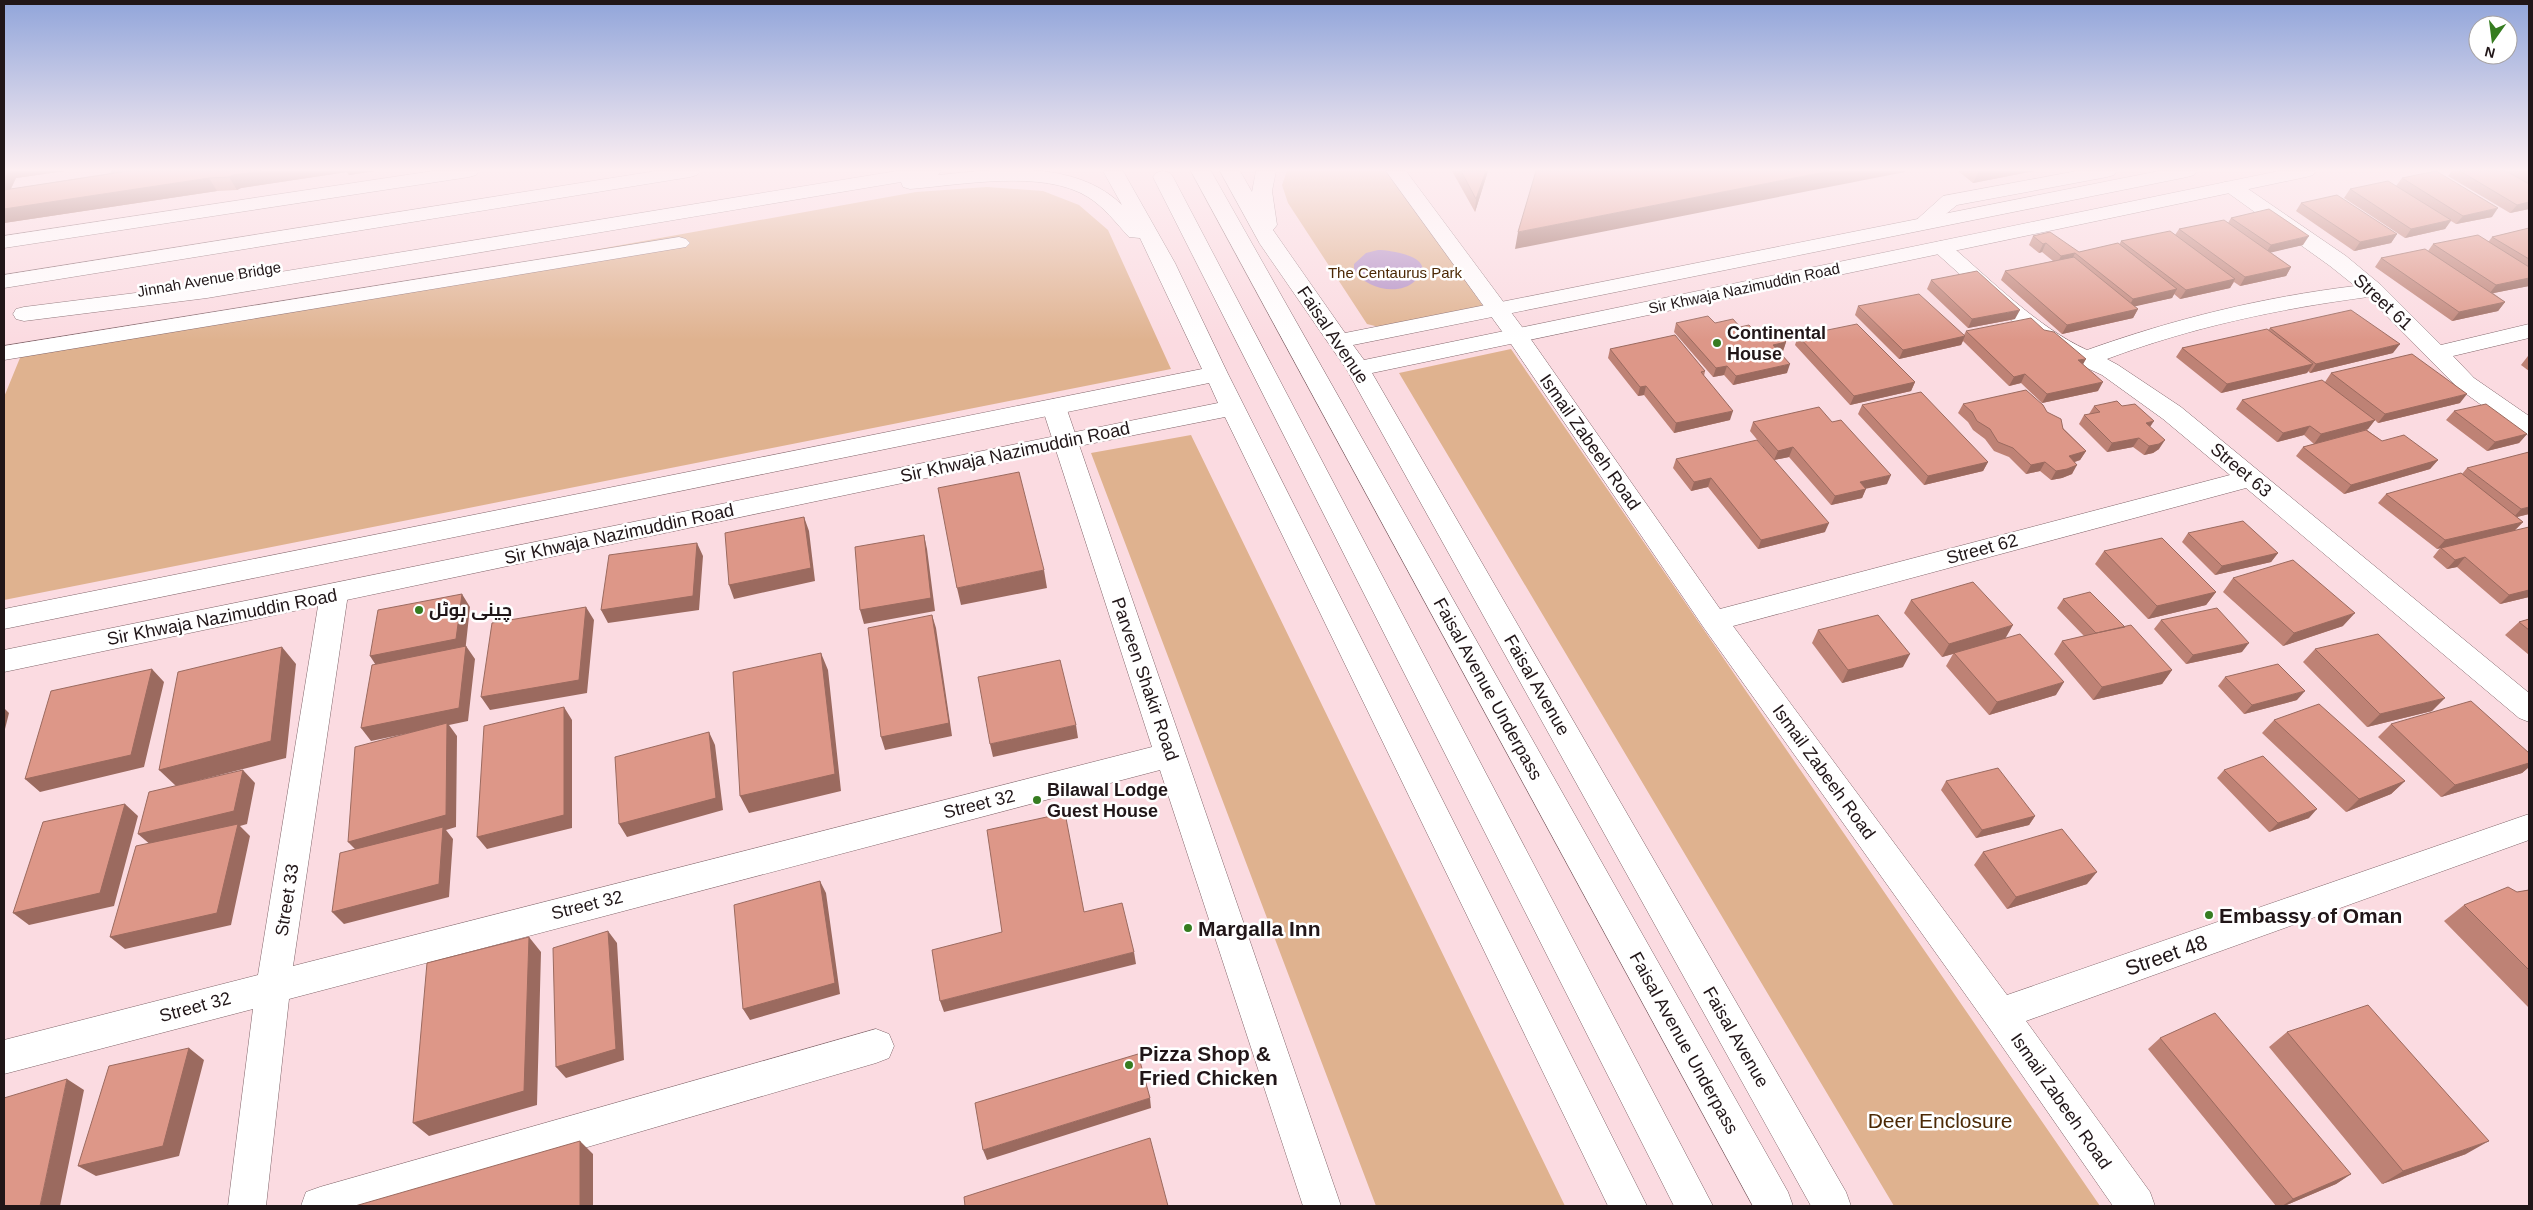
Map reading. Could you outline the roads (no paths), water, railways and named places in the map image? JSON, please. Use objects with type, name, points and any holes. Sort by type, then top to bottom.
[{"type":"main road","points":[[4,242],[99,227]]},
{"type":"main road","points":[[4,282],[54,274],[214,231],[238,227]]},
{"type":"main road","name":"Jinnah Avenue Bridge","points":[[54,274],[340,227]]},
{"type":"main road","name":"Jinnah Avenue Bridge","points":[[14,316],[162,286],[522,227]]},
{"type":"main road","points":[[14,316],[207,291],[592,227]]},
{"type":"main road","points":[[1132,227],[1164,263]]},
{"type":"main road","points":[[1144,227],[1164,263],[1216,374],[1628,1206]]},
{"type":"main road","points":[[1156,227],[1164,263]]},
{"type":"main road","points":[[1189,227],[1694,1206]]},
{"type":"main road","name":"Faisal Avenue Underpass","points":[[1232,227],[1774,1206]]},
{"type":"main road","name":"Faisal Avenue","points":[[1262,227],[1271,244],[1358,369],[1832,1206]]},
{"type":"main road","points":[[1268,227],[1271,244]]},
{"type":"main road","name":"Ismail Zabeeh Road","points":[[1437,227],[1517,336],[1714,621],[2000,1014],[2136,1206]]},
{"type":"main road","name":"Sir Khwaja Nazimuddin Road","points":[[1340,342],[1901,227]]},
{"type":"main road","name":"Sir Khwaja Nazimuddin Road","points":[[1358,369],[2034,227]]},
{"type":"main road","name":"Street 61","points":[[2290,227],[2338,261],[2373,290],[2466,383],[2529,427]]},
{"type":"main road","points":[[4,374],[8,352],[680,243]]},
{"type":"main road","name":"Street 63","points":[[1941,247],[2020,316],[2067,350],[2110,370],[2172,413],[2529,710]]},
{"type":"main road","points":[[2086,359],[2156,332],[2205,319],[2280,302],[2373,290]]},
{"type":"main road","points":[[1547,299],[1572,324]]},
{"type":"main road","points":[[2436,353],[2529,331]]},
{"type":"main road","name":"Sir Khwaja Nazimuddin Road","points":[[4,619],[1216,374]]},
{"type":"main road","name":"Parveen Shakir Road","points":[[1054,407],[1322,1206]]},
{"type":"main road","name":"Sir Khwaja Nazimuddin Road","points":[[4,661],[132,636],[1064,441],[1234,408]]},
{"type":"main road","name":"Street 62","points":[[1714,621],[2250,478]]},
{"type":"main road","points":[[132,636],[139,592]]},
{"type":"main road","name":"Street 33","points":[[247,1206],[273,986],[334,594]]},
{"type":"main road","name":"Street 32","points":[[4,1057],[1171,755]]},
{"type":"main road","name":"Street 48","points":[[2000,1014],[2529,827]]},
{"type":"main road","points":[[320,1206],[876,1046]]},
{"type":"place","name":"Continental House","points":[[1717,343]]},
{"type":"place","name":"چینی ہوٹل","points":[[419,610]]},
{"type":"place","name":"Bilawal Lodge Guest House","points":[[1037,800]]},
{"type":"place","name":"Embassy of Oman","points":[[2209,915]]},
{"type":"place","name":"Margalla Inn","points":[[1188,928]]},
{"type":"place","name":"Pizza Shop & Fried Chicken","points":[[1129,1065]]},
{"type":"park label","name":"The Centaurus Park","points":[[1395,272]]},
{"type":"park label","name":"Deer Enclosure","points":[[1940,1120]]}]
